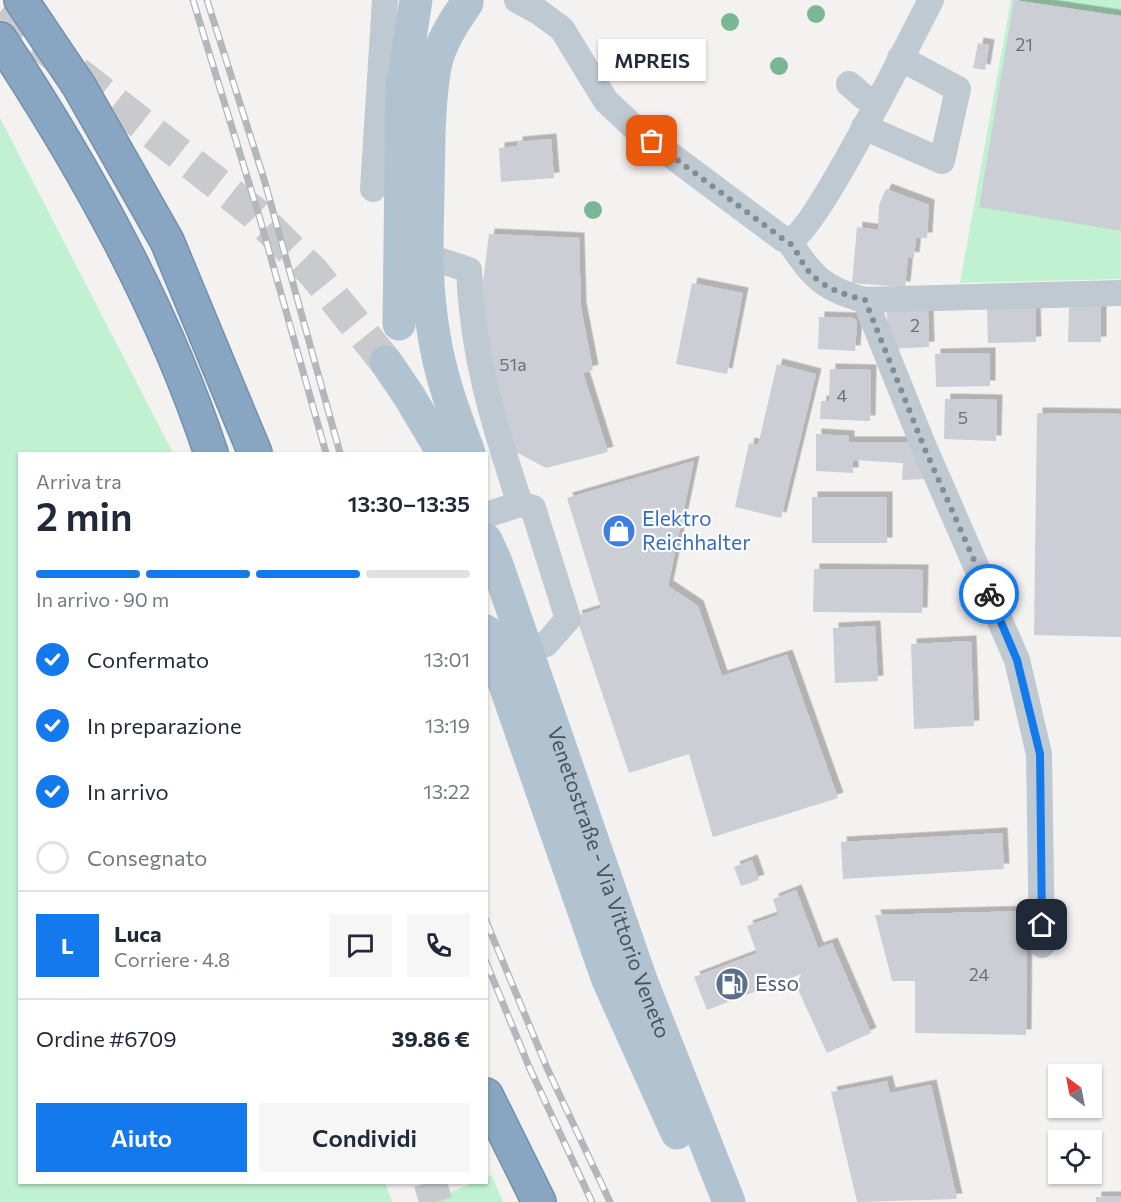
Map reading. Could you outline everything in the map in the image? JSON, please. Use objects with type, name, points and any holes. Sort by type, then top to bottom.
[{"type":"highway","points":[[21,0],[79,86],[168,241],[255,452]]},
{"type":"highway","points":[[0,39],[86,177],[170,348],[211,452]]},
{"type":"highway","points":[[488,1099],[539,1202]]},
{"type":"main road","points":[[399,324],[402,89],[416,0]]},
{"type":"main road","points":[[427,0],[445,8],[469,2]]},
{"type":"main road","points":[[469,2],[453,23],[435,66],[429,154],[428,261],[434,336],[443,377],[469,452]]},
{"type":"main road","points":[[386,363],[442,452]]},
{"type":"main road","name":"Venetostraße - Via Vittorio Veneto","points":[[488,530],[491,551],[528,651],[641,980],[729,1202]]},
{"type":"main road","points":[[488,637],[608,980],[668,1111],[706,1202]]},
{"type":"street","points":[[373,189],[385,0]]},
{"type":"street","points":[[517,0],[544,6],[562,29],[606,101],[637,130],[783,239],[789,241],[807,269],[819,281],[845,295],[865,300],[1121,293]]},
{"type":"street","points":[[789,241],[804,230],[878,102],[931,0]]},
{"type":"street","points":[[864,127],[942,161],[958,89],[900,58]]},
{"type":"street","points":[[849,84],[864,97],[878,102]]},
{"type":"street","points":[[428,261],[442,261],[469,270],[470,309],[477,357],[487,402],[520,504]]},
{"type":"street","points":[[865,300],[924,447],[1017,660],[1040,754],[1042,945]]},
{"type":"street","points":[[488,515],[520,504],[533,508],[568,619],[546,644],[528,651]]},
{"type":"green space","points":[[1011,0],[1121,0],[1121,279],[960,283]]},
{"type":"green space","points":[[0,118],[172,452],[18,452],[18,1184],[386,1184],[392,1202],[0,1202]]},
{"type":"green space","points":[[492,1175],[503,1202],[428,1202],[470,1184],[488,1184],[488,1176]]},
{"type":"building","points":[[1014,0],[1121,16],[1121,231],[979,207]]},
{"type":"building","points":[[978,43],[989,45],[985,70],[973,68]]},
{"type":"building","points":[[551,139],[554,178],[501,182],[499,148],[517,146],[517,142]]},
{"type":"building","points":[[886,189],[929,205],[927,238],[916,238],[914,258],[908,257],[905,287],[852,283],[857,227],[878,230],[879,205]]},
{"type":"building","points":[[489,234],[579,238],[581,308],[593,370],[583,373],[608,452],[546,468],[516,452],[499,402],[480,307]]},
{"type":"building","points":[[692,283],[743,293],[727,374],[676,364]]},
{"type":"building","points":[[1035,305],[1036,342],[988,343],[987,306]]},
{"type":"building","points":[[1069,306],[1101,306],[1101,342],[1068,342]]},
{"type":"building","points":[[928,310],[929,347],[888,349],[887,312]]},
{"type":"building","points":[[819,317],[854,318],[857,321],[855,351],[818,349]]},
{"type":"building","points":[[990,353],[990,386],[936,387],[935,354]]},
{"type":"building","points":[[777,364],[816,374],[781,518],[735,507],[749,443],[758,445]]},
{"type":"building","points":[[830,369],[871,370],[870,421],[820,419],[821,401],[829,401]]},
{"type":"building","points":[[945,399],[997,400],[996,441],[944,439]]},
{"type":"building","points":[[1037,413],[1121,414],[1121,637],[1034,635]]},
{"type":"building","points":[[816,434],[849,436],[849,442],[919,442],[924,479],[902,480],[903,463],[853,460],[853,473],[816,471]]},
{"type":"building","points":[[694,461],[668,586],[698,606],[722,676],[787,655],[838,798],[713,837],[689,754],[629,773],[576,616],[601,608],[567,498]]},
{"type":"building","points":[[812,497],[887,497],[887,543],[812,543]]},
{"type":"building","points":[[814,569],[923,570],[922,613],[813,612]]},
{"type":"building","points":[[875,626],[878,681],[835,683],[833,628]]},
{"type":"building","points":[[971,641],[974,726],[914,729],[911,644]]},
{"type":"building","points":[[1002,833],[1004,869],[843,879],[841,842]]},
{"type":"building","points":[[752,860],[759,880],[741,886],[734,867]]},
{"type":"building","points":[[796,890],[818,948],[832,943],[871,1033],[827,1053],[796,985],[801,974],[707,1010],[694,977],[757,953],[747,926],[778,915],[773,899]]},
{"type":"building","points":[[1027,911],[1026,1035],[915,1033],[915,981],[892,981],[875,915]]},
{"type":"building","points":[[887,1081],[890,1093],[931,1085],[957,1199],[857,1202],[831,1092]]},
{"type":"building","points":[[1096,1197],[1121,1197],[1121,1202],[1096,1202]]},
{"type":"tunnel","points":[[0,12],[252,211],[313,272],[386,362]]},
{"type":"tunnel","points":[[431,1184],[436,1202]]},
{"type":"railway","points":[[193,0],[260,219],[326,452]]},
{"type":"railway","points":[[207,0],[264,179],[340,452]]},
{"type":"railway","points":[[488,926],[547,1068],[610,1202]]},
{"type":"railway","points":[[488,967],[530,1069],[592,1202]]},
{"type":"way so far","points":[[652,141],[783,239],[789,241],[807,269],[819,281],[845,295],[865,300],[924,447],[989,594]]},
{"type":"place","name":"MPREIS","points":[[652,141]]},
{"type":"place","name":"Elektro Reichhalter","points":[[619,531]]},
{"type":"place","name":"Esso","points":[[732,984]]},
{"type":"route","points":[[989,594],[1017,660],[1040,754],[1042,925]]}]
